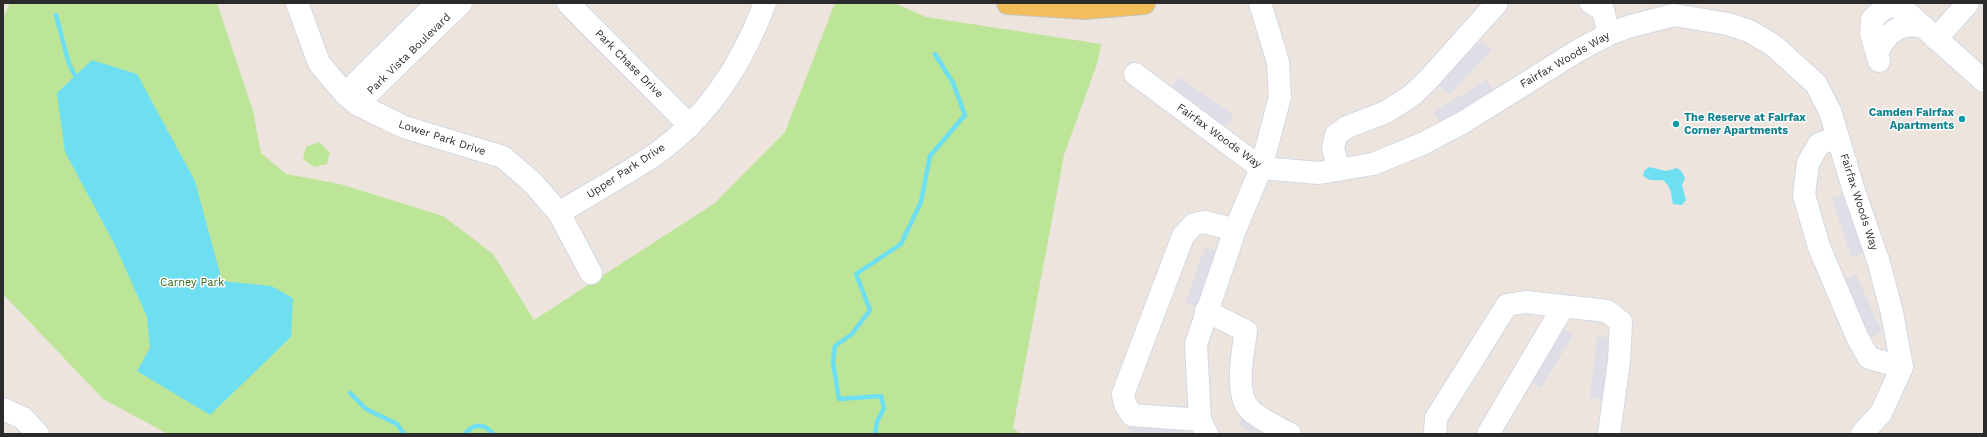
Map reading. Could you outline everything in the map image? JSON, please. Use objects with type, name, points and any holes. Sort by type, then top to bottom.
[{"type":"main road","points":[[1008,3],[1084,8],[1144,3]]},
{"type":"street","name":"Lower Park Drive","points":[[297,3],[319,63],[351,99],[404,127],[503,157],[532,182],[559,213],[591,273]]},
{"type":"street","name":"Park Vista Boulevard","points":[[351,99],[437,3]]},
{"type":"street","name":"Park Vista Boulevard","points":[[351,99],[461,3]]},
{"type":"street","name":"Park Chase Drive","points":[[568,3],[690,126]]},
{"type":"street","name":"Upper Park Drive","points":[[559,213],[656,154],[690,126],[723,87],[754,33],[765,3]]},
{"type":"street","points":[[1235,230],[1205,222],[1194,224],[1183,236],[1123,394],[1124,404],[1132,415],[1204,427],[1196,344],[1206,311],[1235,230],[1261,168],[1280,97],[1278,62],[1260,3]]},
{"type":"street","points":[[1339,170],[1333,148],[1336,135],[1347,127],[1386,112],[1411,96],[1427,81],[1497,3]]},
{"type":"street","points":[[1591,3],[1603,10],[1610,34]]},
{"type":"street","points":[[1929,33],[1968,3]]},
{"type":"street","name":"Fairfax Woods Way","points":[[1135,74],[1261,168],[1319,174],[1372,164],[1422,144],[1462,123],[1579,50],[1610,34],[1631,26],[1684,9],[1748,31],[1773,45],[1790,58],[1816,84],[1830,111],[1854,191],[1879,263],[1892,313],[1902,367]]},
{"type":"street","points":[[1878,57],[1886,37],[1899,28],[1913,24],[1929,33],[1984,81]]},
{"type":"street","points":[[1838,137],[1819,144],[1808,163],[1804,195],[1812,225],[1822,254],[1858,339],[1869,358],[1902,367],[1881,413],[1862,434]]},
{"type":"street","points":[[1435,434],[1436,418],[1507,305],[1526,302],[1607,311],[1620,322],[1619,361],[1609,434]]},
{"type":"street","points":[[1488,434],[1563,307]]},
{"type":"street","points":[[1206,311],[1246,331],[1241,367],[1243,399],[1249,408],[1257,415],[1290,434]]},
{"type":"street","points":[[3,409],[23,418],[38,434]]},
{"type":"shaded area","points":[[1481,40],[1492,50],[1449,95],[1438,85]]},
{"type":"shaded area","points":[[1178,77],[1234,115],[1225,128],[1169,91]]},
{"type":"shaded area","points":[[1487,80],[1495,94],[1441,125],[1433,112]]},
{"type":"shaded area","points":[[1847,193],[1866,253],[1851,257],[1832,198]]},
{"type":"shaded area","points":[[1205,247],[1219,252],[1199,308],[1185,303]]},
{"type":"shaded area","points":[[1856,274],[1882,332],[1868,339],[1842,281]]},
{"type":"shaded area","points":[[1561,327],[1573,335],[1541,388],[1529,380]]},
{"type":"shaded area","points":[[1597,336],[1613,338],[1605,400],[1590,398]]},
{"type":"shaded area","points":[[1243,416],[1274,434],[1253,434],[1238,425]]},
{"type":"shaded area","points":[[1130,423],[1185,432],[1185,434],[1129,434]]},
{"type":"green space","name":"Carney Park","points":[[10,3],[217,3],[253,111],[261,153],[286,174],[340,184],[443,216],[493,254],[534,320],[715,203],[785,132],[835,3],[894,3],[926,17],[1101,44],[1097,64],[1064,155],[1013,428],[1021,434],[168,434],[103,399],[3,294],[3,19]]},
{"type":"green space","points":[[319,142],[330,153],[327,164],[314,167],[303,159],[306,147]]},
{"type":"water","points":[[92,60],[137,74],[195,181],[222,281],[271,286],[293,298],[291,337],[210,415],[137,371],[150,348],[147,317],[115,245],[65,152],[57,93]]},
{"type":"water","points":[[1649,167],[1666,171],[1677,168],[1682,172],[1685,178],[1682,185],[1686,200],[1682,205],[1673,204],[1670,188],[1663,180],[1650,180],[1643,175],[1644,171]]},
{"type":"waterway","points":[[56,15],[69,64],[78,81]]},
{"type":"waterway","points":[[875,434],[877,422],[884,408],[881,396],[839,399],[833,362],[835,346],[852,334],[870,310],[856,274],[901,244],[921,202],[930,156],[965,115],[953,83],[935,54]]},
{"type":"waterway","points":[[350,393],[366,409],[397,424],[404,434]]},
{"type":"waterway","points":[[465,434],[468,430],[475,426],[483,426],[490,430],[493,434]]},
{"type":"place","name":"Camden Fairfax Apartments","points":[[1962,119]]},
{"type":"place","name":"The Reserve at Fairfax Corner Apartments","points":[[1676,124]]}]
